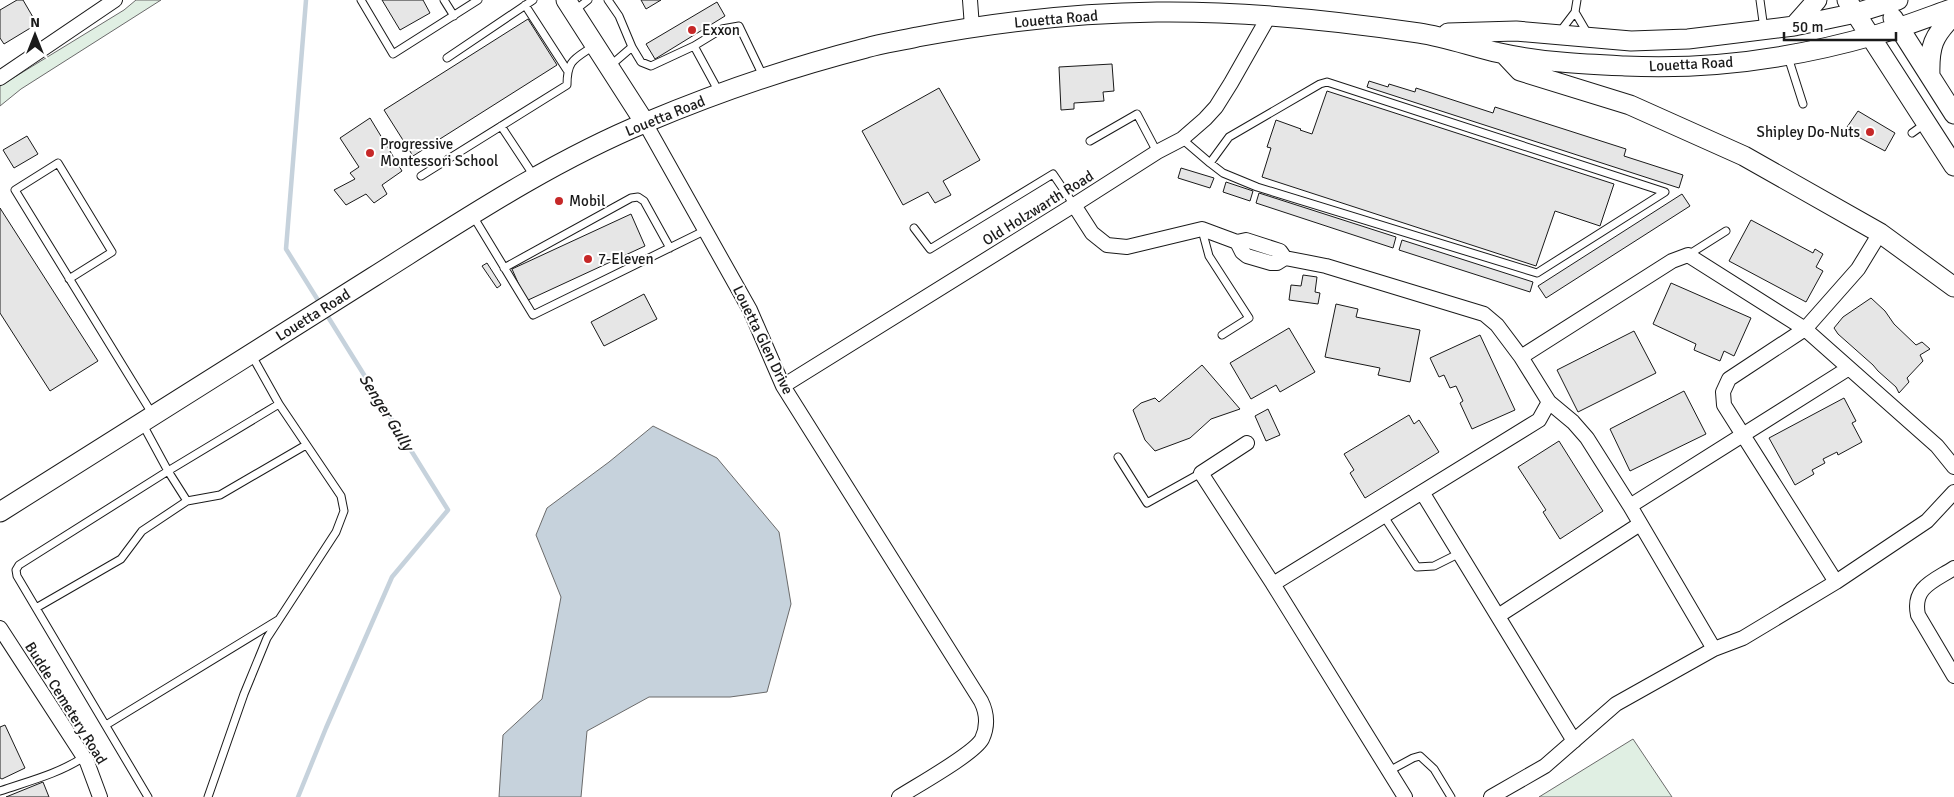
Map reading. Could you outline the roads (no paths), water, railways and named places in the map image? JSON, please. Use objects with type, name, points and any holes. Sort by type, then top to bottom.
[{"type":"main road","points":[[1794,26],[1817,0]]},
{"type":"main road","name":"Louetta Road","points":[[1424,34],[1516,31],[1631,41],[1688,39],[1794,26],[1852,6],[1888,2]]},
{"type":"main road","points":[[1888,2],[1899,28],[1954,114]]},
{"type":"main road","name":"Louetta Glen Drive","points":[[576,4],[595,44],[645,122]]},
{"type":"main road","points":[[1852,6],[1872,36],[1919,128],[1954,166]]},
{"type":"main road","name":"Louetta Road","points":[[0,512],[472,215],[572,158],[645,122],[764,78],[869,47],[972,27],[1074,16],[1151,12],[1236,11],[1424,34],[1504,54],[1630,66],[1727,64],[1787,54],[1872,36],[1954,8]]},
{"type":"main road","points":[[1930,76],[1929,57],[1932,41],[1941,27],[1954,15]]},
{"type":"main road","points":[[1504,54],[1520,71],[1630,105],[1744,156],[1880,233],[1954,287]]},
{"type":"street","points":[[0,78],[115,0]]},
{"type":"street","points":[[970,0],[972,27]]},
{"type":"street","name":"Old Holzwarth Road","points":[[783,386],[1074,206],[1157,152],[1182,139],[1216,107],[1269,16]]},
{"type":"street","name":"Louetta Glen Drive","points":[[645,122],[750,310],[783,386],[981,701],[986,716],[982,739],[971,751],[899,797]]},
{"type":"street","points":[[1074,206],[1092,234],[1107,245],[1127,247],[1202,229],[1237,242],[1246,240],[1280,251],[1284,258],[1326,266],[1484,314],[1497,325],[1549,402],[1587,438],[1630,506],[1714,649]]},
{"type":"street","points":[[1836,582],[1724,406],[1723,392],[1730,379],[1805,329],[1858,269],[1880,233]]},
{"type":"street","points":[[1520,357],[1672,261],[1688,255],[1805,329],[1936,446],[1954,467]]},
{"type":"street","points":[[1630,506],[1849,368]]},
{"type":"street","points":[[1273,584],[1539,420],[1549,402]]},
{"type":"street","points":[[1247,443],[1201,474],[1273,584],[1405,797]]},
{"type":"street","points":[[1422,492],[1574,740]]},
{"type":"street","points":[[1491,797],[1545,766],[1616,704],[1714,649],[1743,638],[1836,582],[1928,521],[1954,492]]},
{"type":"street","points":[[1498,616],[1640,524]]},
{"type":"street","points":[[1954,568],[1924,587],[1918,595],[1916,604],[1918,615],[1954,676]]},
{"type":"street","name":"Budde Cemetery Road","points":[[0,628],[84,757],[96,782],[100,797]]},
{"type":"lane","points":[[361,0],[393,54],[478,0]]},
{"type":"lane","points":[[444,0],[454,16]]},
{"type":"lane","points":[[447,58],[534,0]]},
{"type":"lane","points":[[608,0],[619,16],[632,47],[641,62],[651,66],[694,46],[722,29],[738,26],[764,78]]},
{"type":"lane","points":[[1557,36],[1575,12],[1577,0]]},
{"type":"lane","points":[[1760,0],[1764,31]]},
{"type":"lane","points":[[421,176],[567,85],[567,70],[526,5]]},
{"type":"lane","points":[[1575,12],[1591,39]]},
{"type":"lane","points":[[567,70],[573,61],[595,44]]},
{"type":"lane","points":[[694,46],[720,94]]},
{"type":"lane","points":[[609,67],[632,47]]},
{"type":"lane","points":[[1787,54],[1803,104]]},
{"type":"lane","points":[[1182,139],[1210,164],[1224,173],[1257,187],[1537,274],[1665,192],[1327,82],[1320,84],[1229,137],[1210,164]]},
{"type":"lane","points":[[1090,141],[1137,114],[1157,152]]},
{"type":"lane","points":[[502,126],[535,178]]},
{"type":"lane","points":[[69,279],[112,252],[58,163],[15,190],[69,279],[148,419],[168,471],[187,501]]},
{"type":"lane","points":[[914,228],[930,249],[1053,174],[1074,206]]},
{"type":"lane","points":[[504,268],[631,198],[638,198],[644,201],[670,248]]},
{"type":"lane","points":[[472,215],[533,315],[706,230]]},
{"type":"lane","points":[[1202,229],[1209,256],[1249,318],[1222,335]]},
{"type":"lane","points":[[1688,255],[1726,231]]},
{"type":"lane","points":[[208,797],[244,694],[267,638],[336,532],[344,511],[341,496],[279,404],[251,354]]},
{"type":"lane","points":[[148,797],[17,576],[16,570],[18,565],[279,404]]},
{"type":"lane","points":[[36,608],[121,559],[142,531],[187,501],[220,495],[306,445]]},
{"type":"lane","points":[[1118,457],[1148,503],[1201,474]]},
{"type":"lane","points":[[1383,516],[1417,567],[1434,566],[1460,553]]},
{"type":"lane","points":[[106,725],[280,618]]},
{"type":"lane","points":[[1389,771],[1420,756],[1434,769],[1451,797]]},
{"type":"lane","points":[[0,790],[52,774],[69,767],[84,757]]},
{"type":"waterway","name":"Senger Gully","points":[[306,0],[286,249],[321,305]]},
{"type":"waterway","name":"Senger Gully","points":[[298,797],[392,577],[448,510],[325,312]]},
{"type":"place","name":"Exxon","points":[[692,30]]},
{"type":"place","name":"Shipley Do-Nuts","points":[[1870,132]]},
{"type":"place","name":"Progressive Montessori School","points":[[370,153]]},
{"type":"place","name":"Mobil","points":[[559,201]]},
{"type":"place","name":"7-Eleven","points":[[588,259]]}]
